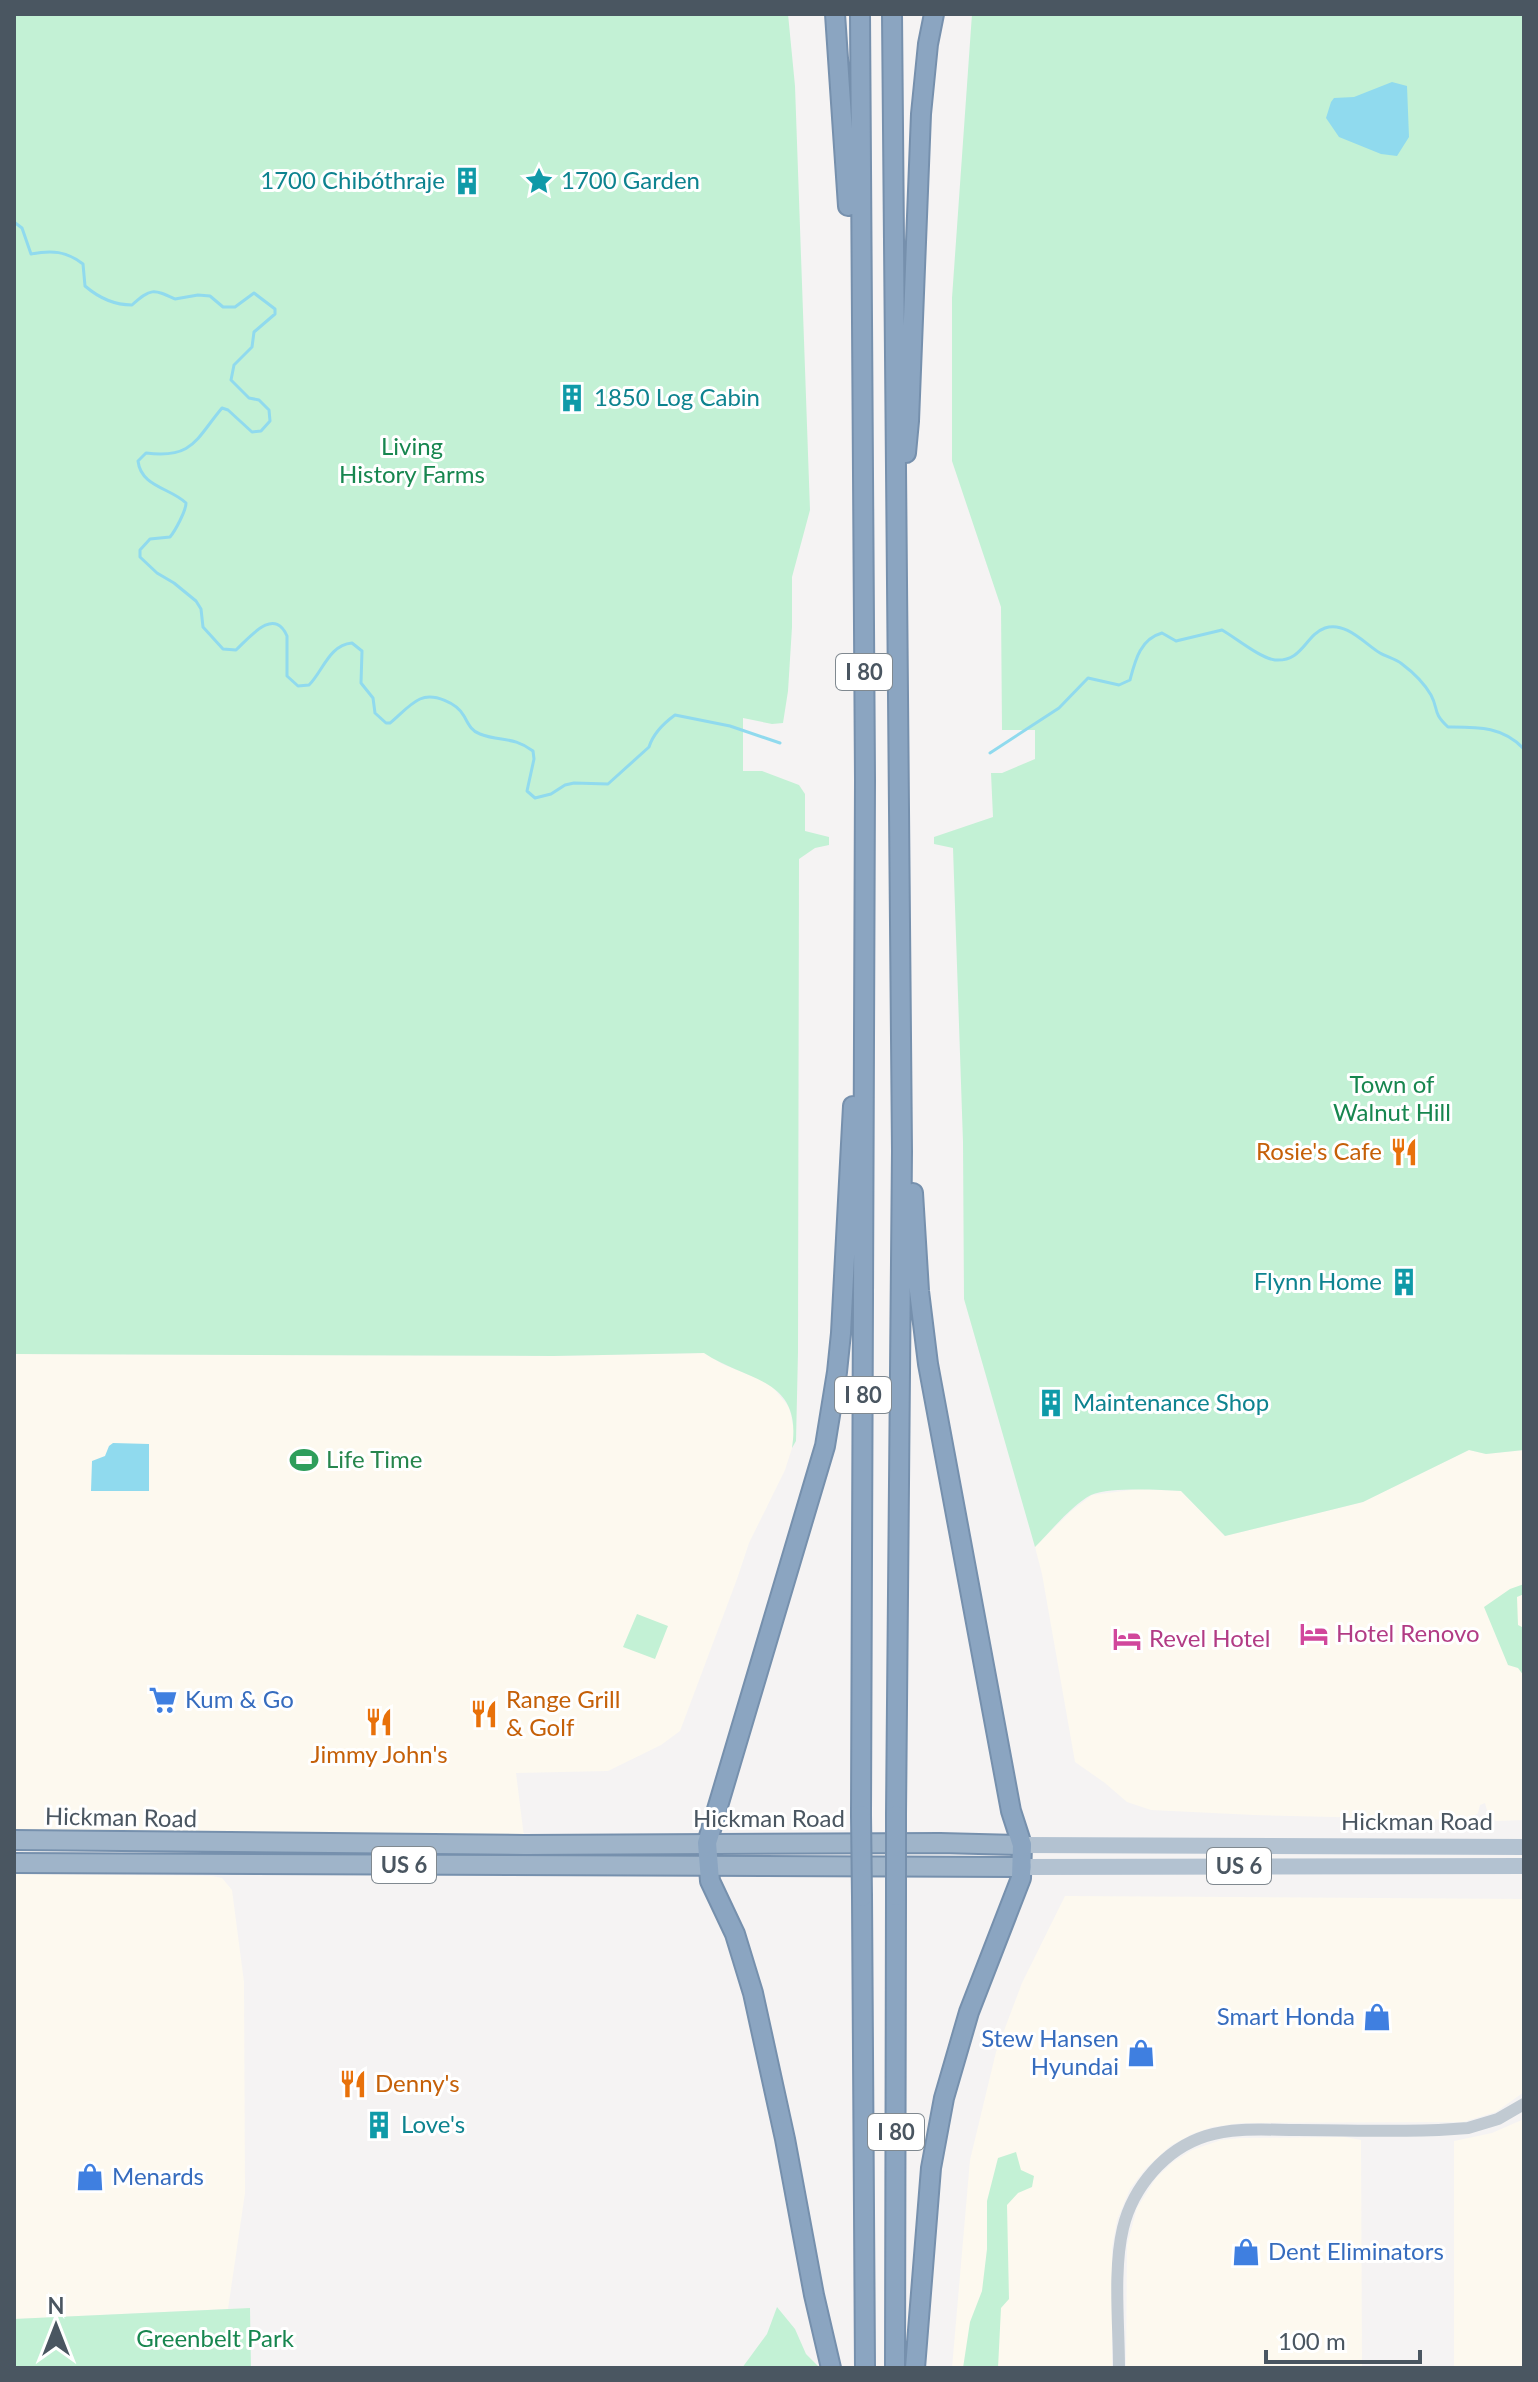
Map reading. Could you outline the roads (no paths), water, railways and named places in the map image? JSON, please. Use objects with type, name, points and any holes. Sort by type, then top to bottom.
[{"type":"highway","points":[[835,14],[861,368]]},
{"type":"highway","name":"I 80","points":[[860,14],[865,976],[861,1815],[865,2368]]},
{"type":"highway","name":"I 80","points":[[892,14],[902,1151],[895,2368]]},
{"type":"highway","points":[[897,531],[909,421],[921,114],[934,14]]},
{"type":"highway","points":[[831,2368],[753,1993],[735,1934],[710,1881],[707,1843],[825,1446],[841,1333],[851,1138],[865,976]]},
{"type":"highway","points":[[902,1151],[913,1192],[919,1291],[928,1364],[1011,1811],[1022,1845],[1021,1878],[964,2026],[944,2098],[931,2168],[915,2368]]},
{"type":"highway","name":"Hickman Road","points":[[19,1843],[1022,1845]]},
{"type":"highway","name":"Hickman Road","points":[[14,1863],[1022,1867]]},
{"type":"main road","name":"Hickman Road","points":[[1022,1845],[1524,1847]]},
{"type":"main road","name":"Hickman Road","points":[[1022,1867],[1524,1866]]},
{"type":"street","points":[[1119,2368],[1119,2268],[1123,2227],[1144,2183],[1179,2149],[1204,2137],[1242,2131],[1468,2128],[1498,2119],[1524,2104]]},
{"type":"water","points":[[1392,82],[1407,86],[1409,137],[1397,156],[1381,154],[1339,137],[1326,118],[1334,98],[1354,97]]},
{"type":"water","points":[[113,1443],[149,1444],[149,1491],[91,1491],[92,1461],[105,1456]]},
{"type":"waterway","points":[[14,222],[22,228],[31,254],[46,252],[71,256],[83,264],[85,286],[112,302],[132,305],[144,295],[157,292],[175,299],[210,296],[223,307],[235,307],[254,293],[275,309],[275,314],[254,332],[252,347],[234,365],[231,380],[249,398],[259,400],[269,410],[270,421],[261,431],[252,432],[222,408],[199,437],[184,450],[146,453],[138,461],[140,470],[151,482],[186,503],[170,537],[150,539],[140,550],[140,557],[196,601],[201,609],[203,627],[223,649],[236,650],[254,632],[269,624],[282,627],[287,636],[287,676],[298,686],[309,685],[332,653],[352,643],[362,651],[361,683],[373,698],[375,713],[386,723],[426,697],[451,703],[477,733],[513,741],[533,751],[527,791],[535,798],[574,783],[608,784],[649,747],[659,729],[675,715],[730,726],[780,743]]},
{"type":"waterway","points":[[990,753],[1059,708],[1088,678],[1119,685],[1130,680],[1144,645],[1162,633],[1176,641],[1222,630],[1255,652],[1275,660],[1292,657],[1318,631],[1333,627],[1348,630],[1411,671],[1428,691],[1438,714],[1448,727],[1498,732],[1524,749]]},
{"type":"place","name":"1700 Chibóthraje","points":[[467,181]]},
{"type":"place","name":"1700 Garden","points":[[539,181]]},
{"type":"place","name":"1850 Log Cabin","points":[[572,398]]},
{"type":"place","name":"Rosie's Cafe","points":[[1404,1152]]},
{"type":"place","name":"Flynn Home","points":[[1404,1282]]},
{"type":"place","name":"Maintenance Shop","points":[[1051,1403]]},
{"type":"place","name":"Life Time","points":[[304,1460]]},
{"type":"place","name":"Hotel Renovo","points":[[1314,1634]]},
{"type":"place","name":"Revel Hotel","points":[[1127,1639]]},
{"type":"place","name":"Kum & Go","points":[[163,1700]]},
{"type":"place","name":"Range Grill & Golf","points":[[484,1714]]},
{"type":"place","name":"Jimmy John's","points":[[379,1722]]},
{"type":"place","name":"Smart Honda","points":[[1377,2017]]},
{"type":"place","name":"Stew Hansen Hyundai","points":[[1141,2053]]},
{"type":"place","name":"Denny's","points":[[353,2084]]},
{"type":"place","name":"Love's","points":[[379,2125]]},
{"type":"place","name":"Menards","points":[[90,2177]]},
{"type":"place","name":"Dent Eliminators","points":[[1246,2252]]},
{"type":"park label","name":"Living History Farms","points":[[412,461]]},
{"type":"park label","name":"Town of Walnut Hill","points":[[1392,1099]]},
{"type":"park label","name":"Greenbelt Park","points":[[215,2339]]}]
